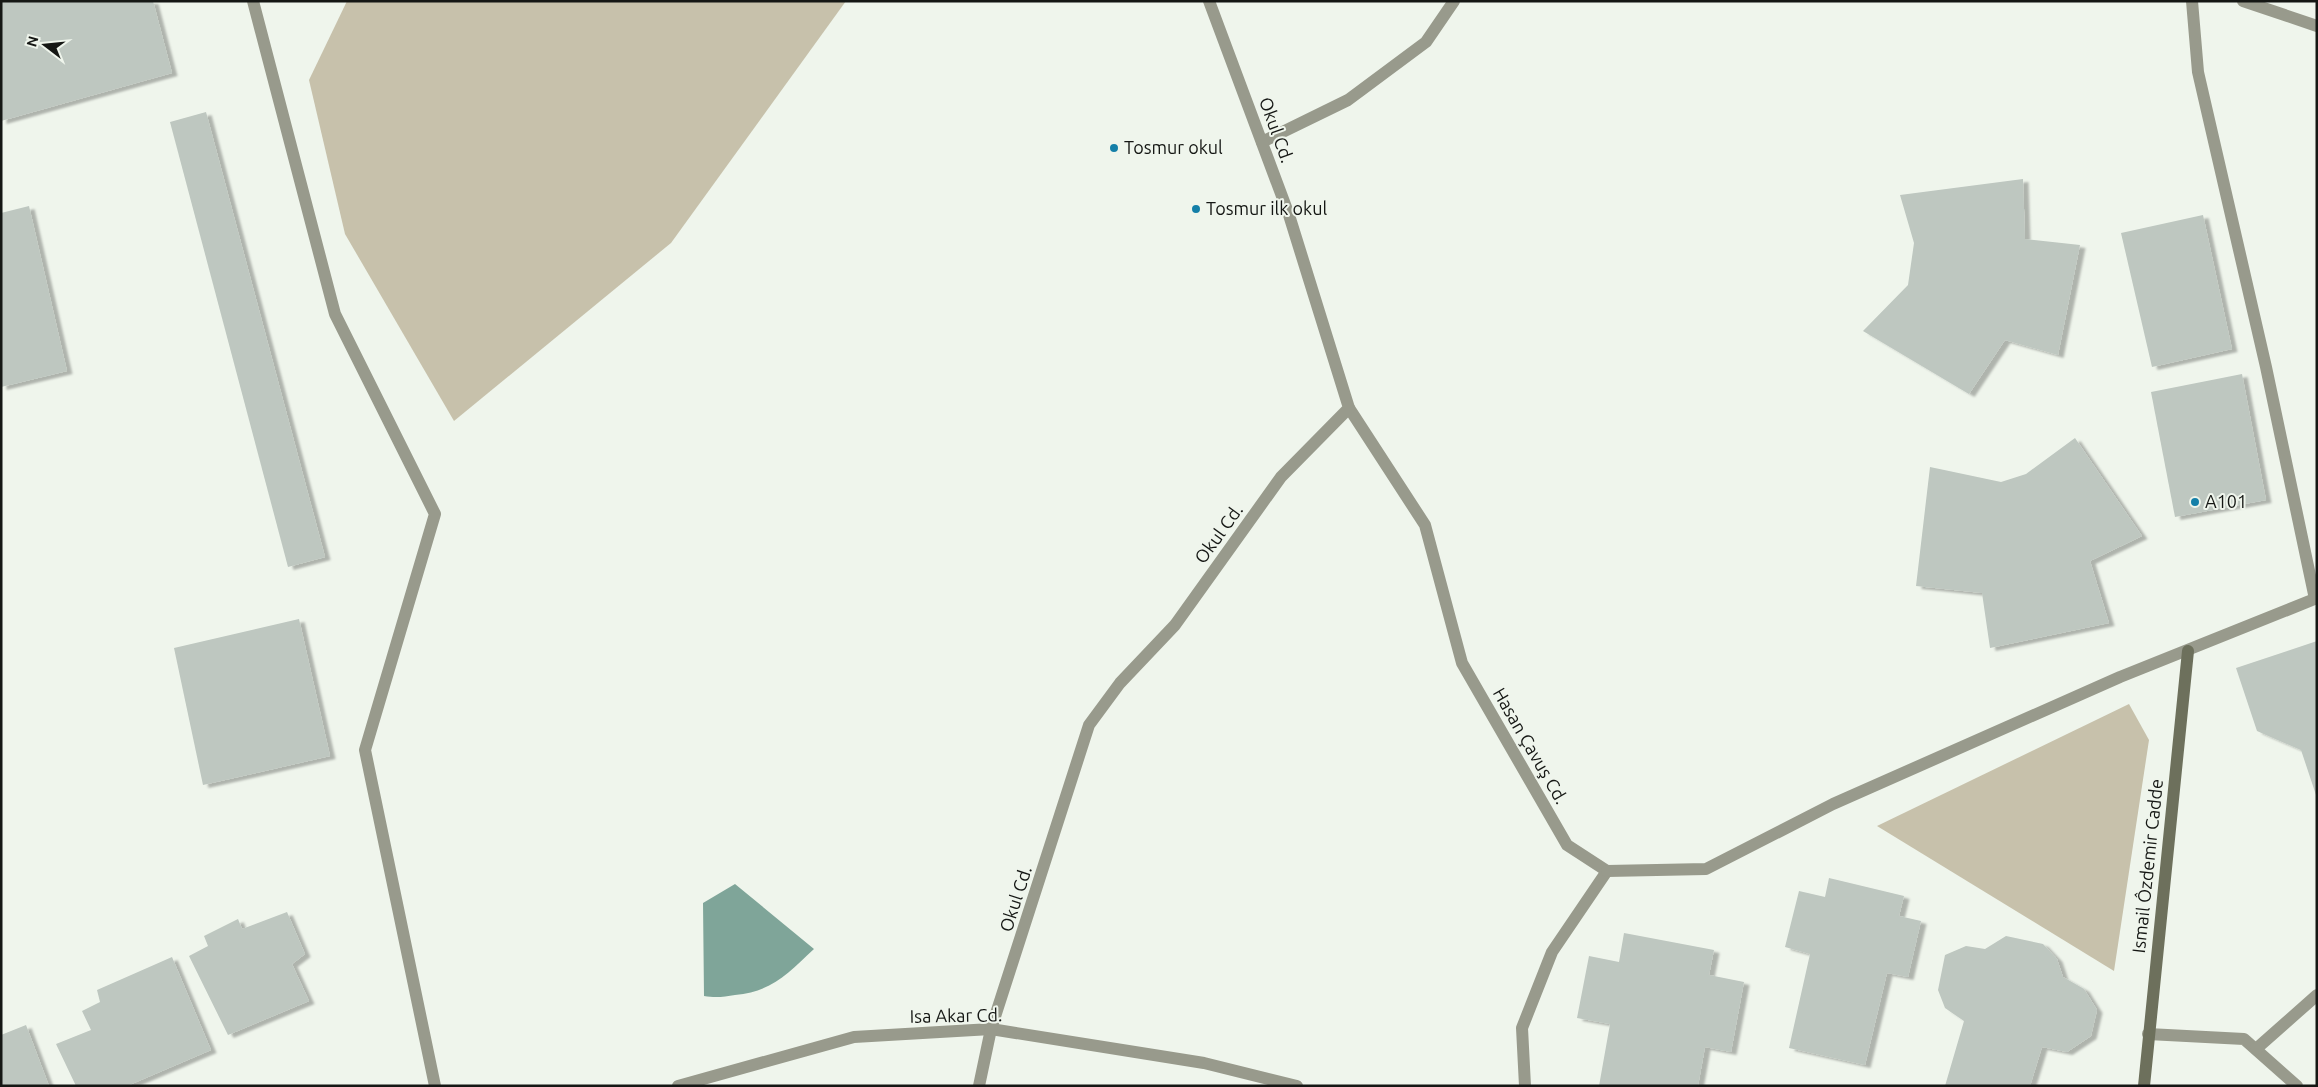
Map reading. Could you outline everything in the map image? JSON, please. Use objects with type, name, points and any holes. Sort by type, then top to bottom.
[{"type":"street","points":[[253,1],[334,314],[435,514],[365,750],[435,1086]]},
{"type":"street","name":"Okul Cd.","points":[[979,1086],[991,1029],[1089,724],[1120,683],[1175,625],[1281,477],[1349,408],[1288,214],[1209,1]]},
{"type":"street","points":[[1262,142],[1348,100],[1426,42],[1454,1]]},
{"type":"street","points":[[1525,1086],[1522,1028],[1552,952],[1607,871],[1706,869],[1833,804],[2120,677],[2316,598],[2266,367],[2198,72],[2192,1]]},
{"type":"street","points":[[2243,1],[2317,26]]},
{"type":"street","name":"Hasan Çavuş Cd.","points":[[1349,408],[1425,525],[1462,663],[1567,845],[1607,871]]},
{"type":"street","name":"Ismail Ôzdemir Cadde","points":[[2144,1086],[2188,651]]},
{"type":"street","points":[[2256,1049],[2317,995]]},
{"type":"street","name":"Isa Akar Cd.","points":[[678,1086],[854,1037],[991,1029],[1204,1063],[1297,1086]]},
{"type":"street","points":[[2148,1034],[2244,1039],[2297,1086]]},
{"type":"shaded area","points":[[347,1],[846,1],[671,243],[454,421],[345,234],[309,80]]},
{"type":"shaded area","points":[[2129,704],[2149,740],[2114,971],[1877,826]]},
{"type":"water","points":[[735,884],[814,949],[779,980],[760,990],[723,997],[704,996],[703,903]]},
{"type":"building","points":[[153,1],[172,73],[1,121],[1,2]]},
{"type":"building","points":[[206,112],[325,557],[288,567],[170,122]]},
{"type":"building","points":[[2023,179],[2025,239],[2080,245],[2058,355],[2005,340],[1969,394],[1863,331],[1908,285],[1914,243],[1900,195]]},
{"type":"building","points":[[29,206],[67,371],[1,387],[1,213]]},
{"type":"building","points":[[2203,215],[2232,349],[2152,367],[2121,233]]},
{"type":"building","points":[[2242,374],[2266,500],[2175,517],[2151,392]]},
{"type":"building","points":[[2075,438],[2142,536],[2090,561],[2109,623],[1990,648],[1982,593],[1916,586],[1930,467],[2001,482],[2026,474]]},
{"type":"building","points":[[299,619],[330,756],[203,785],[174,648]]},
{"type":"building","points":[[2317,641],[2316,795],[2301,750],[2257,731],[2236,668]]},
{"type":"building","points":[[1829,878],[1904,896],[1899,916],[1921,921],[1908,977],[1887,973],[1865,1065],[1789,1048],[1810,954],[1785,947],[1799,891],[1825,897]]},
{"type":"building","points":[[287,912],[305,954],[292,964],[309,1001],[228,1035],[189,956],[208,946],[204,936],[238,919],[242,929]]},
{"type":"building","points":[[1624,933],[1714,950],[1709,975],[1744,982],[1731,1052],[1705,1047],[1698,1086],[1599,1086],[1610,1024],[1577,1018],[1589,956],[1619,962]]},
{"type":"building","points":[[2006,936],[2043,944],[2057,959],[2063,977],[2084,989],[2097,1010],[2091,1036],[2067,1052],[2042,1047],[2030,1086],[1945,1086],[1964,1021],[1945,1008],[1938,990],[1945,955],[1966,946],[1985,949]]},
{"type":"building","points":[[172,957],[211,1050],[127,1086],[76,1086],[56,1044],[91,1030],[82,1011],[100,1002],[97,990]]},
{"type":"building","points":[[26,1025],[49,1086],[1,1086],[1,1035]]},
{"type":"place","name":"Tosmur okul","points":[[1114,148]]},
{"type":"place","name":"Tosmur ilk okul","points":[[1196,209]]},
{"type":"place","name":"A101","points":[[2195,502]]}]
